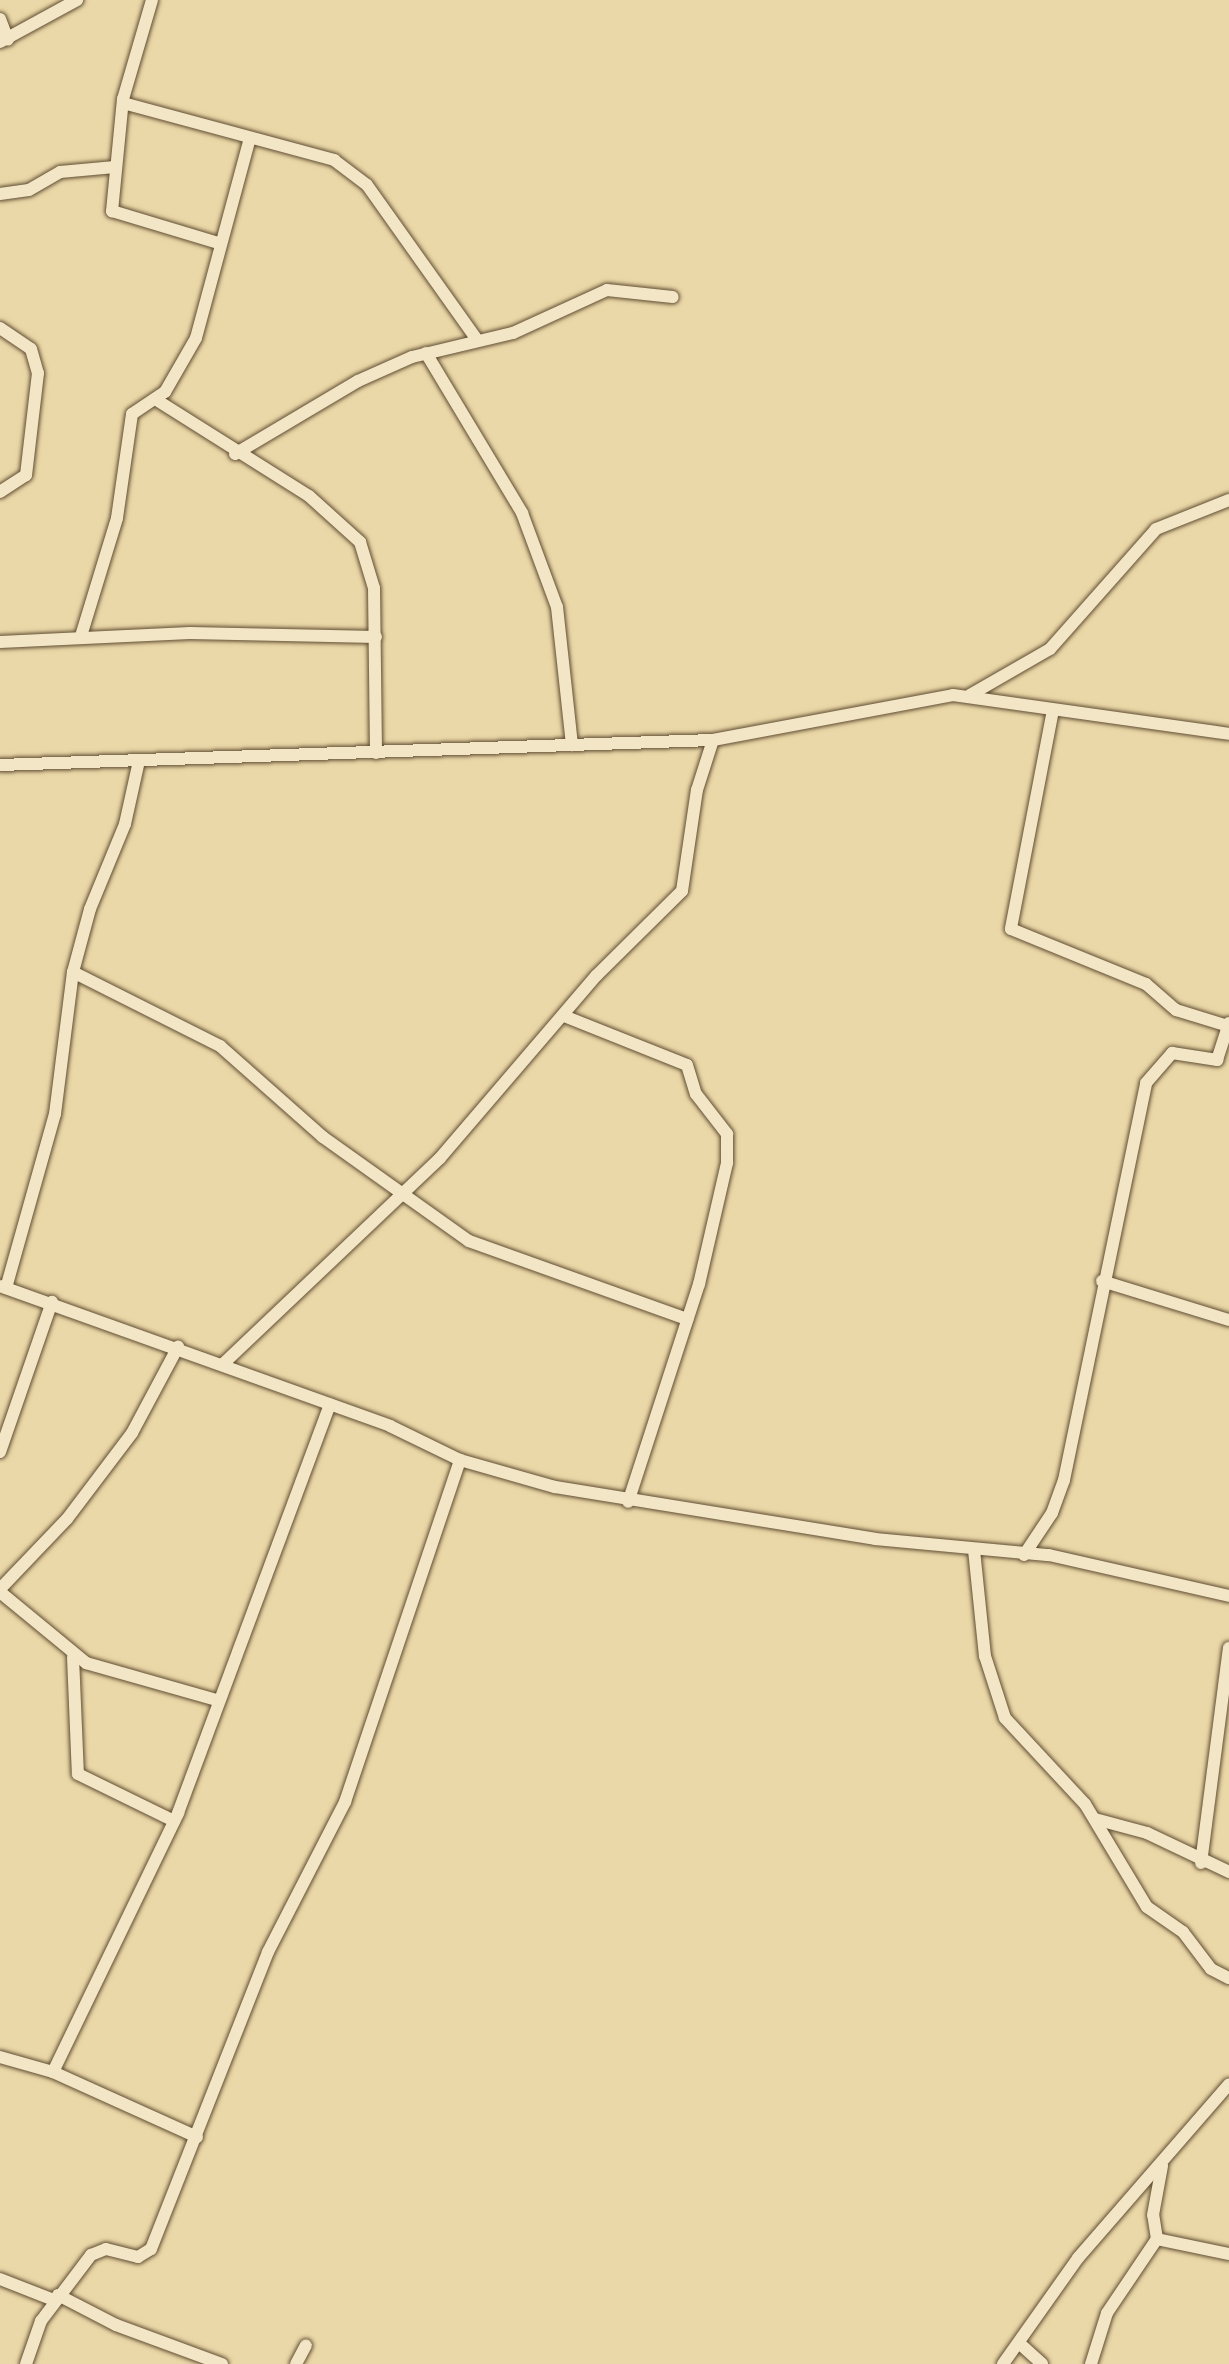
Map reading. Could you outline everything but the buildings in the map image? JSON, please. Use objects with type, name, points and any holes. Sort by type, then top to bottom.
[{"type":"street","points":[[0,19],[4,41],[77,0]]},
{"type":"street","points":[[152,0],[123,103],[114,215],[218,242]]},
{"type":"street","points":[[123,103],[174,114],[250,142],[320,151],[367,186],[477,340]]},
{"type":"street","points":[[81,636],[117,518],[132,414],[155,399],[196,338],[218,242],[250,142]]},
{"type":"street","points":[[0,194],[28,190],[60,172],[115,166]]},
{"type":"street","points":[[236,454],[358,381],[426,353],[513,332],[607,290],[673,297]]},
{"type":"street","points":[[0,328],[31,349],[38,374],[26,475],[0,492]]},
{"type":"street","points":[[426,353],[522,513],[557,607],[572,744]]},
{"type":"street","points":[[155,399],[236,454],[309,496],[360,542],[374,588],[376,753]]},
{"type":"street","points":[[970,695],[1050,649],[1156,529],[1229,500]]},
{"type":"street","points":[[0,642],[81,636],[376,637]]},
{"type":"street","points":[[0,765],[713,740],[914,698],[970,695],[1229,734]]},
{"type":"street","points":[[1024,1555],[1052,1513],[1064,1480],[1146,1083],[1172,1053],[1217,1060],[1228,1029],[1176,1010],[1146,984],[1011,929],[1053,710]]},
{"type":"street","points":[[223,1364],[401,1190],[440,1158],[564,1016],[682,891],[698,790],[713,740]]},
{"type":"street","points":[[138,761],[125,824],[90,909],[73,972],[55,1114],[3,1287],[330,1404],[460,1460],[628,1502],[1024,1555],[1229,1596]]},
{"type":"street","points":[[73,972],[220,1046],[323,1138],[469,1241],[686,1319]]},
{"type":"street","points":[[564,1016],[691,1068],[696,1094],[726,1134],[727,1163],[686,1319],[628,1502]]},
{"type":"street","points":[[1102,1282],[1229,1320]]},
{"type":"street","points":[[0,1452],[52,1302]]},
{"type":"street","points":[[178,1347],[132,1434],[68,1519],[0,1590],[73,1657],[217,1700]]},
{"type":"street","points":[[53,2072],[174,1821],[330,1404]]},
{"type":"street","points":[[26,2364],[56,2298],[94,2252],[138,2257],[151,2249],[268,1952],[346,1802],[460,1460]]},
{"type":"street","points":[[974,1550],[985,1656],[1005,1718],[1047,1757],[1095,1819],[1147,1908],[1184,1932],[1205,1964],[1229,1978]]},
{"type":"street","points":[[1201,1862],[1229,1648]]},
{"type":"street","points":[[73,1657],[78,1774],[174,1821]]},
{"type":"street","points":[[1095,1819],[1147,1833],[1229,1872]]},
{"type":"street","points":[[0,2057],[53,2072],[197,2136]]},
{"type":"street","points":[[1003,2364],[1078,2258],[1229,2084]]},
{"type":"street","points":[[1091,2364],[1107,2313],[1157,2240],[1153,2215],[1164,2158]]},
{"type":"street","points":[[1157,2240],[1229,2254]]},
{"type":"street","points":[[0,2280],[222,2364]]},
{"type":"street","points":[[1019,2343],[1042,2364]]},
{"type":"street","points":[[296,2364],[306,2345]]}]
